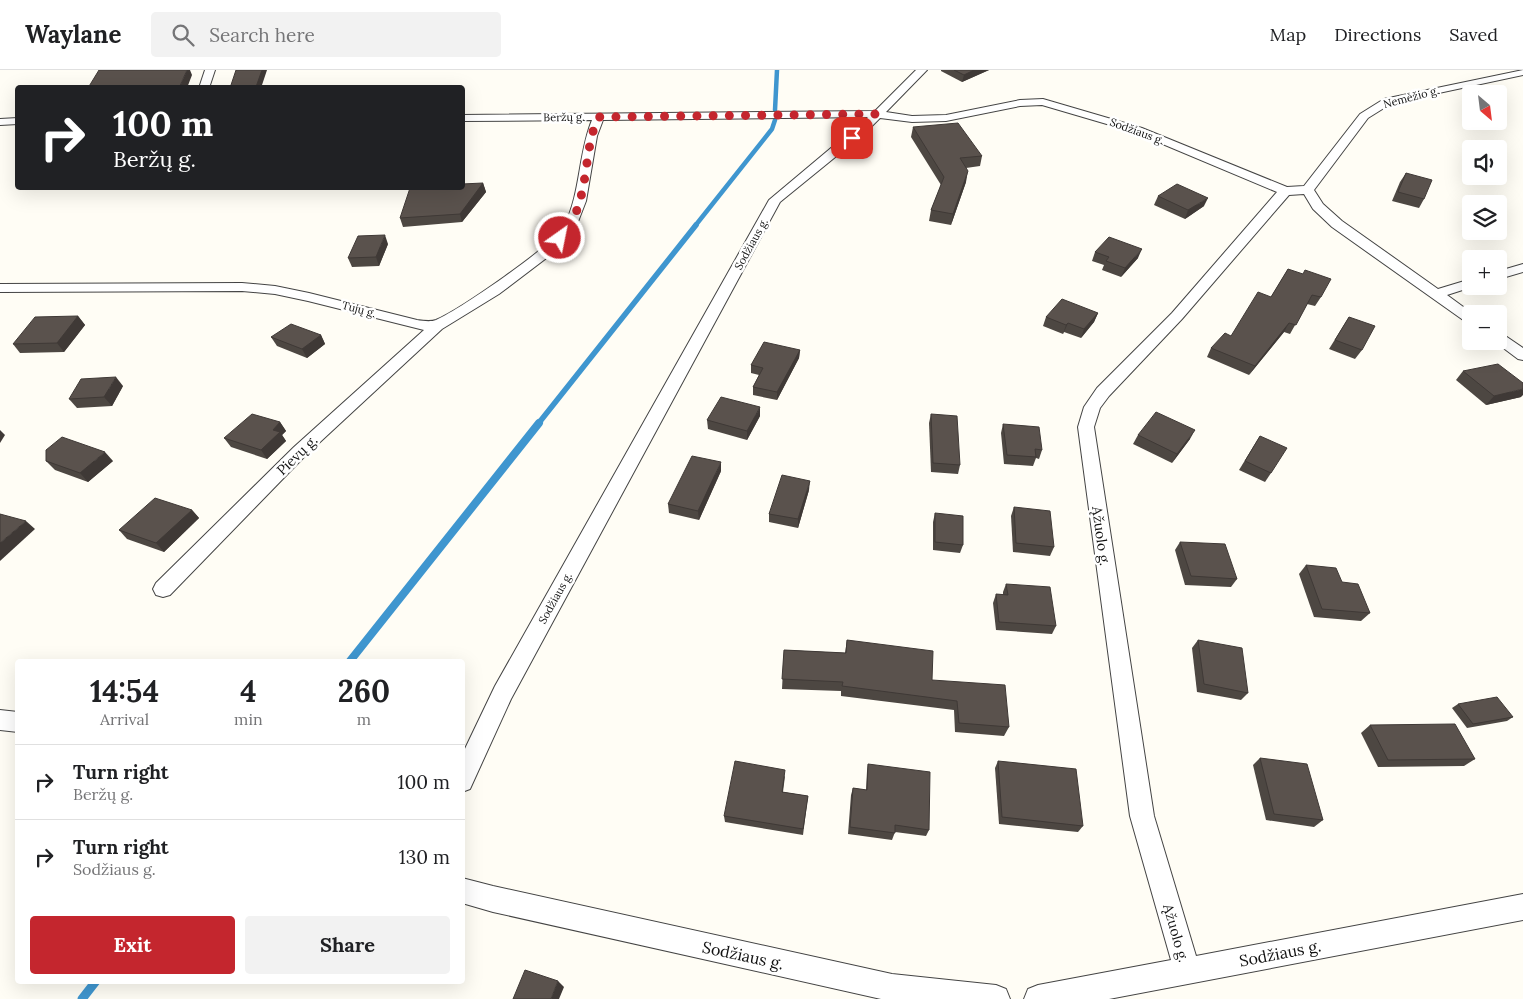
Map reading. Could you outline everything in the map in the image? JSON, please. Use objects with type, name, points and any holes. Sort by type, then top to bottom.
[{"type":"street","points":[[205,85],[210,70]]},
{"type":"street","points":[[875,114],[922,70]]},
{"type":"street","name":"Nemėžio g.","points":[[1326,166],[1364,116],[1388,101],[1523,72]]},
{"type":"street","name":"Sodžiaus g.","points":[[465,775],[502,693],[775,200],[842,147],[875,114],[912,119],[946,118],[1020,103],[1043,102],[1138,130],[1285,191]]},
{"type":"street","name":"Beržų g.","points":[[465,118],[875,114]]},
{"type":"street","points":[[436,326],[494,291],[552,247],[569,230],[580,201],[591,136],[599,117]]},
{"type":"street","points":[[0,122],[15,121]]},
{"type":"street","points":[[1308,190],[1326,166]]},
{"type":"street","points":[[1285,191],[1308,190]]},
{"type":"street","points":[[1308,190],[1318,206],[1336,224],[1462,313]]},
{"type":"street","name":"Ąžuolo g.","points":[[1187,971],[1142,816],[1086,427],[1092,407],[1103,392],[1177,316],[1285,191]]},
{"type":"street","points":[[1507,273],[1523,268]]},
{"type":"street","points":[[1436,294],[1462,286]]},
{"type":"street","name":"Tujų g.","points":[[0,288],[242,287],[300,295],[417,325],[436,326]]},
{"type":"street","name":"Pievų g.","points":[[163,589],[300,451],[436,326]]},
{"type":"street","points":[[1507,344],[1523,355]]},
{"type":"street","points":[[0,720],[15,722]]},
{"type":"street","name":"Sodžiaus g.","points":[[465,891],[493,899],[892,988],[996,999]]},
{"type":"street","name":"Sodžiaus g.","points":[[1038,999],[1523,907]]},
{"type":"building","points":[[99,70],[187,70],[180,85],[90,85]]},
{"type":"building","points":[[236,70],[262,70],[257,85],[231,85]]},
{"type":"building","points":[[954,70],[974,70],[964,75]]},
{"type":"building","points":[[958,123],[982,156],[960,158],[968,171],[953,214],[931,210],[944,177],[913,127]]},
{"type":"building","points":[[1406,173],[1432,180],[1424,199],[1398,192]]},
{"type":"building","points":[[483,183],[460,214],[400,218],[409,190],[465,190],[465,184]]},
{"type":"building","points":[[1177,184],[1208,198],[1188,210],[1158,196]]},
{"type":"building","points":[[385,235],[376,257],[348,258],[358,236]]},
{"type":"building","points":[[1109,237],[1142,249],[1125,268],[1106,261],[1109,257],[1095,252]]},
{"type":"building","points":[[1288,269],[1303,274],[1305,270],[1331,279],[1321,297],[1312,295],[1296,325],[1289,323],[1255,366],[1211,348],[1225,333],[1231,336],[1258,292],[1271,297]]},
{"type":"building","points":[[1062,299],[1098,313],[1084,329],[1068,323],[1066,325],[1046,317]]},
{"type":"building","points":[[78,316],[57,343],[13,344],[35,317]]},
{"type":"building","points":[[1349,317],[1375,326],[1362,350],[1335,340]]},
{"type":"building","points":[[291,324],[321,335],[302,349],[271,337]]},
{"type":"building","points":[[764,342],[800,350],[777,392],[753,387],[763,368],[751,365]]},
{"type":"building","points":[[1498,364],[1523,383],[1523,389],[1494,396],[1463,371]]},
{"type":"building","points":[[116,377],[104,397],[69,399],[81,379]]},
{"type":"building","points":[[721,397],[760,407],[747,431],[707,420]]},
{"type":"building","points":[[1156,412],[1195,430],[1177,454],[1138,435]]},
{"type":"building","points":[[252,414],[280,422],[273,430],[280,432],[261,450],[224,438]]},
{"type":"building","points":[[931,414],[957,416],[960,465],[933,463]]},
{"type":"building","points":[[1003,424],[1039,427],[1042,450],[1035,449],[1036,457],[1007,455]]},
{"type":"building","points":[[1260,436],[1287,448],[1271,473],[1245,461]]},
{"type":"building","points":[[62,437],[105,452],[80,473],[46,461],[46,450]]},
{"type":"building","points":[[692,456],[721,462],[698,511],[668,504]]},
{"type":"building","points":[[782,475],[810,481],[798,519],[769,514]]},
{"type":"building","points":[[155,498],[192,510],[156,543],[119,530]]},
{"type":"building","points":[[1014,507],[1050,511],[1054,547],[1016,543]]},
{"type":"building","points":[[935,513],[963,516],[963,545],[935,542]]},
{"type":"building","points":[[0,514],[26,521],[0,543]]},
{"type":"building","points":[[1180,542],[1225,544],[1237,579],[1191,576]]},
{"type":"building","points":[[1306,565],[1336,568],[1342,582],[1358,584],[1370,613],[1322,609]]},
{"type":"building","points":[[1006,584],[1050,587],[1056,626],[999,622],[996,594],[1008,595]]},
{"type":"building","points":[[847,640],[933,651],[932,680],[1005,685],[1009,727],[959,723],[957,701],[842,686],[843,682],[782,679],[784,650],[846,653]]},
{"type":"building","points":[[1198,640],[1242,648],[1248,693],[1204,684]]},
{"type":"building","points":[[1497,697],[1513,717],[1473,724],[1458,704]]},
{"type":"building","points":[[1455,724],[1475,759],[1388,760],[1370,725]]},
{"type":"building","points":[[1260,758],[1307,764],[1323,820],[1274,814]]},
{"type":"building","points":[[735,761],[785,770],[782,792],[808,796],[803,829],[724,816]]},
{"type":"building","points":[[998,761],[1076,769],[1083,826],[1002,817]]},
{"type":"building","points":[[868,764],[930,772],[929,830],[895,825],[895,833],[850,827],[853,788],[867,790]]},
{"type":"building","points":[[525,970],[558,981],[551,999],[513,999]]},
{"type":"waterway","points":[[775,110],[777,70]]},
{"type":"waterway","points":[[695,226],[772,129],[775,120]]},
{"type":"waterway","points":[[538,424],[696,225]]},
{"type":"waterway","points":[[352,659],[539,423]]},
{"type":"waterway","points":[[82,999],[94,984]]},
{"type":"route","points":[[560,238],[569,230],[580,201],[591,136],[599,117],[875,114],[862,130],[852,138]]}]
